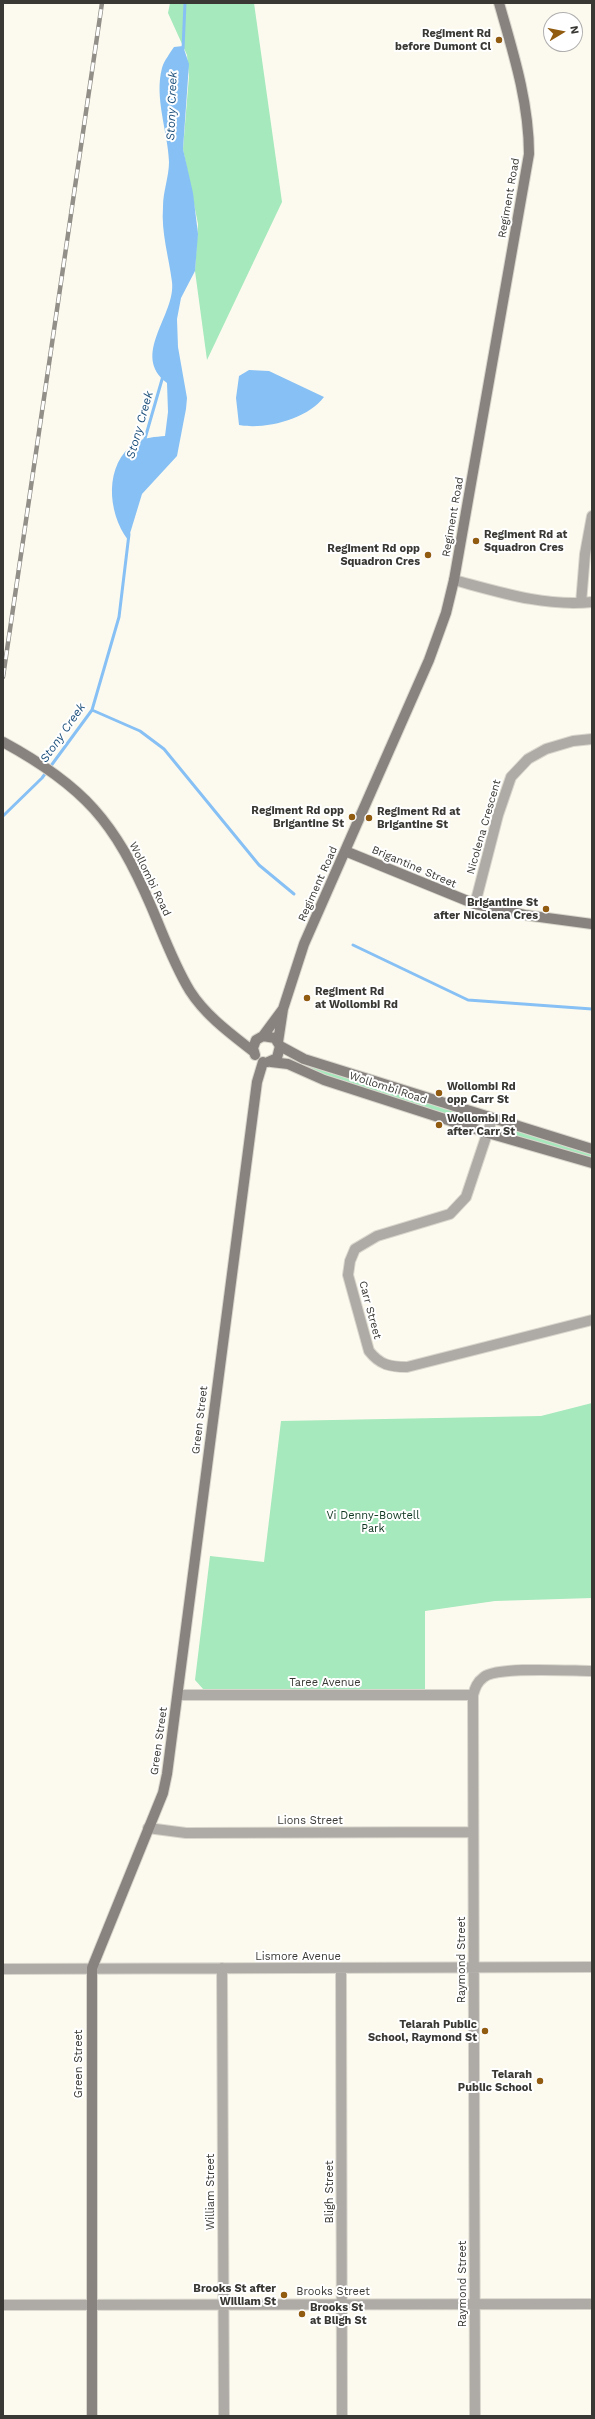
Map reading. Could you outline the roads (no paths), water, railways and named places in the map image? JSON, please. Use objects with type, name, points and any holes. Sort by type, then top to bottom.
[{"type":"street","name":"Regiment Road","points":[[279,1044],[283,1009],[304,944],[429,660],[446,613],[454,580],[529,154],[527,123],[519,73],[499,3]]},
{"type":"street","points":[[581,603],[585,554],[592,516]]},
{"type":"street","points":[[454,580],[516,596],[557,603],[592,602]]},
{"type":"street","name":"Nicolena Crescent","points":[[475,904],[498,815],[511,777],[528,759],[546,749],[573,741],[592,739]]},
{"type":"street","name":"Wollombi Road","points":[[3,742],[56,773],[90,802],[125,850],[190,992],[212,1018],[254,1052]]},
{"type":"street","name":"Brigantine Street","points":[[345,851],[475,904],[525,916],[592,924]]},
{"type":"street","name":"Regiment Road","points":[[261,1037],[283,1009]]},
{"type":"street","points":[[231,1033],[261,1037],[271,1036],[279,1044],[279,1054],[267,1062],[254,1052],[254,1044],[261,1037]]},
{"type":"street","name":"Wollombi Road","points":[[279,1044],[304,1059],[592,1149]]},
{"type":"street","name":"Wollombi Road","points":[[267,1062],[294,1066],[324,1080],[488,1133],[592,1163]]},
{"type":"street","name":"Green Street","points":[[92,2416],[92,1968],[163,1793],[178,1695],[257,1082],[267,1062]]},
{"type":"street","name":"Carr Street","points":[[492,1119],[466,1197],[450,1214],[376,1236],[354,1249],[348,1275],[369,1351],[375,1360],[386,1366],[407,1367],[592,1320]]},
{"type":"street","name":"Raymond Street","points":[[475,2416],[473,1695],[477,1683],[485,1676],[505,1670],[592,1671]]},
{"type":"street","name":"Taree Avenue","points":[[178,1695],[473,1695]]},
{"type":"street","name":"Lions Street","points":[[148,1828],[186,1833],[473,1832]]},
{"type":"street","name":"Lismore Avenue","points":[[3,1969],[592,1967]]},
{"type":"street","name":"William Street","points":[[222,1968],[224,2416]]},
{"type":"street","name":"Bligh Street","points":[[341,1969],[342,2416]]},
{"type":"street","name":"Brooks Street","points":[[3,2305],[592,2304]]},
{"type":"water","points":[[183,46],[189,64],[183,149],[193,193],[198,234],[195,271],[181,298],[177,319],[178,347],[187,398],[186,409],[177,456],[142,494],[128,540],[121,529],[113,503],[112,489],[118,463],[125,452],[135,443],[146,438],[165,436],[168,412],[167,383],[157,372],[153,360],[153,347],[168,308],[172,282],[163,226],[163,201],[169,162],[160,103],[160,79],[162,68],[167,57],[174,47]]},
{"type":"water","points":[[249,370],[269,371],[324,397],[317,405],[308,411],[285,421],[261,426],[239,425],[236,398],[239,376]]},
{"type":"waterway","name":"Stony Creek","points":[[183,49],[185,3]]},
{"type":"waterway","name":"Stony Creek","points":[[144,442],[163,376]]},
{"type":"waterway","name":"Stony Creek","points":[[3,816],[42,778],[92,710],[119,617],[129,534]]},
{"type":"waterway","points":[[92,710],[140,731],[164,749],[259,865],[294,894]]},
{"type":"waterway","points":[[353,945],[468,1000],[592,1009]]},
{"type":"railway","points":[[3,677],[102,3]]},
{"type":"place","name":"Regiment Rd before Dumont Cl","points":[[499,40]]},
{"type":"place","name":"Regiment Rd at Squadron Cres","points":[[476,541]]},
{"type":"place","name":"Regiment Rd opp Squadron Cres","points":[[428,555]]},
{"type":"place","name":"Regiment Rd opp Brigantine St","points":[[352,817]]},
{"type":"place","name":"Regiment Rd at Brigantine St","points":[[369,818]]},
{"type":"place","name":"Brigantine St after Nicolena Cres","points":[[546,909]]},
{"type":"place","name":"Regiment Rd at Wollombi Rd","points":[[307,998]]},
{"type":"place","name":"Wollombi Rd opp Carr St","points":[[439,1093]]},
{"type":"place","name":"Wollombi Rd after Carr St","points":[[439,1125]]},
{"type":"place","name":"Telarah Public School, Raymond St","points":[[485,2031]]},
{"type":"place","name":"Telarah Public School","points":[[540,2081]]},
{"type":"place","name":"Brooks St after William St","points":[[284,2295]]},
{"type":"place","name":"Brooks St at Bligh St","points":[[302,2314]]},
{"type":"park label","name":"Vi Denny-Bowtell Park","points":[[373,1522]]}]
